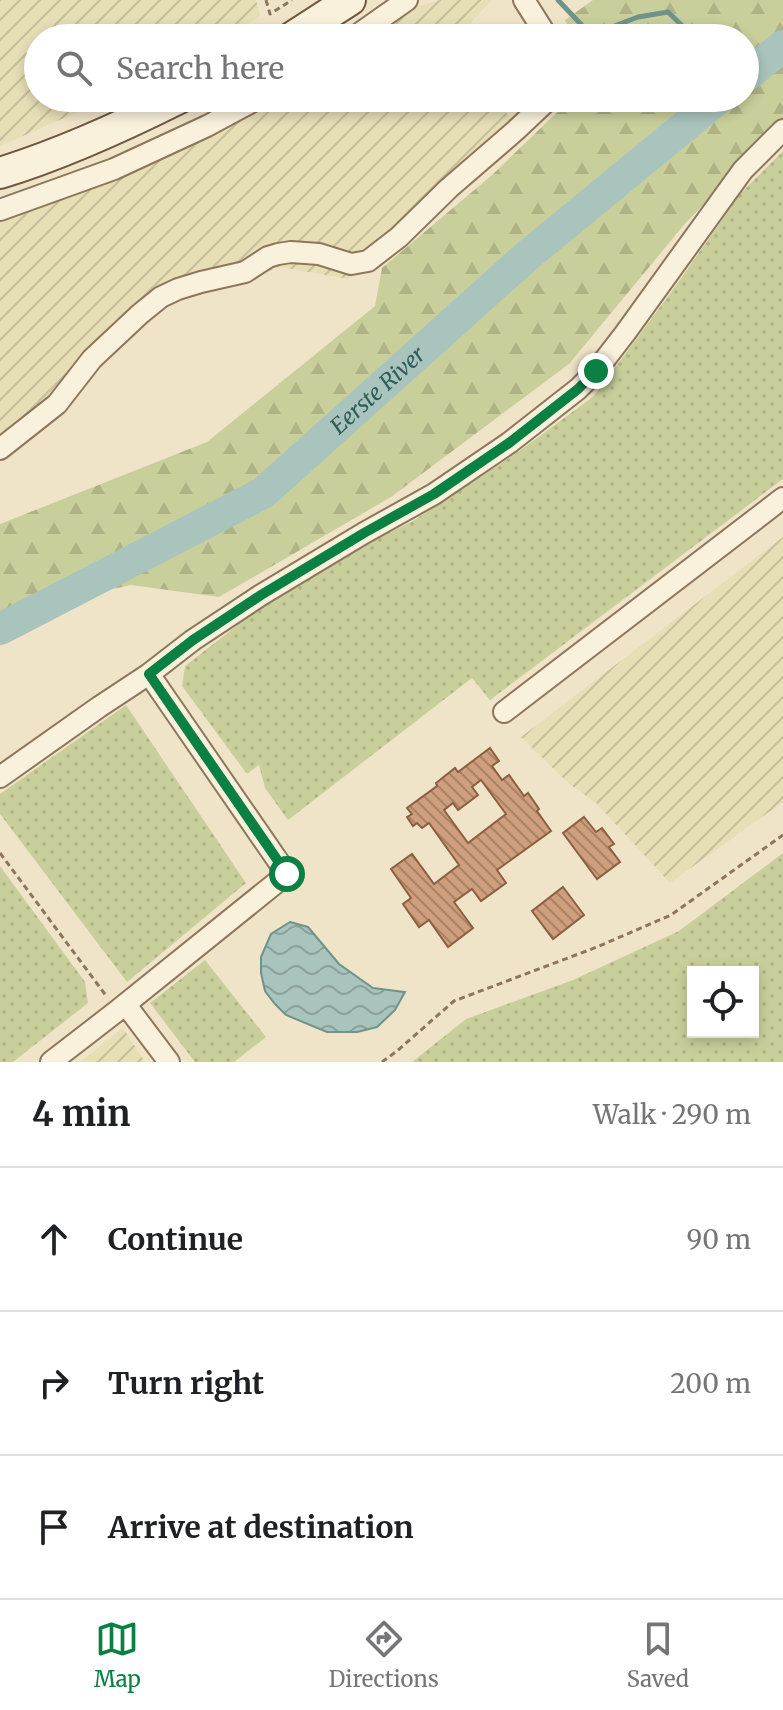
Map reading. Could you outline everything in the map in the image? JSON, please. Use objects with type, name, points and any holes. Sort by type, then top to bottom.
[{"type":"street","points":[[313,24],[350,0]]},
{"type":"street","points":[[373,24],[407,0]]},
{"type":"street","points":[[524,0],[539,24]]},
{"type":"street","points":[[0,173],[119,129],[152,112]]},
{"type":"street","points":[[0,210],[114,169],[233,112]]},
{"type":"street","points":[[0,449],[57,404],[92,359],[161,297],[201,282],[245,272],[278,254],[319,254],[351,264],[368,261],[399,237],[535,112]]},
{"type":"street","points":[[0,777],[261,595],[434,494],[509,443],[578,389],[626,332],[743,170],[783,130]]},
{"type":"street","points":[[504,712],[783,498]]},
{"type":"street","points":[[51,1062],[287,874],[149,674]]},
{"type":"street","points":[[122,1008],[169,1062]]},
{"type":"path","points":[[266,0],[270,14],[292,0]]},
{"type":"path","points":[[382,1062],[454,1001],[597,947],[671,915],[783,835]]},
{"type":"path","points":[[0,853],[122,1008]]},
{"type":"shaded area","points":[[0,0],[256,0],[260,16],[248,24],[24,24],[24,112],[78,112],[0,146]]},
{"type":"shaded area","points":[[440,0],[492,0],[469,24],[390,24],[418,6]]},
{"type":"shaded area","points":[[506,112],[512,120],[441,206],[348,279],[280,267],[231,285],[177,297],[0,447],[0,211],[248,114]]},
{"type":"shaded area","points":[[783,537],[783,802],[670,883],[597,804],[567,782],[521,737]]},
{"type":"shaded area","points":[[123,1028],[145,1062],[80,1062]]},
{"type":"green space","points":[[593,0],[783,0],[783,121],[683,226],[569,364],[391,497],[219,597],[131,585],[0,614],[0,524],[207,442],[375,306],[382,268],[492,175],[557,112],[759,112],[759,24],[567,24],[565,20]]},
{"type":"green space","points":[[783,151],[783,479],[490,700],[472,678],[288,820],[265,788],[259,765],[247,774],[182,686],[185,666],[262,606],[354,550],[413,521],[518,452],[594,396],[741,193]]},
{"type":"green space","points":[[126,705],[246,883],[127,982],[0,814],[0,794]]},
{"type":"green space","points":[[783,853],[783,1062],[412,1062],[466,1019],[573,980],[679,931]]},
{"type":"green space","points":[[0,866],[85,982],[88,1003],[13,1062],[0,1062]]},
{"type":"green space","points":[[205,960],[266,1037],[234,1062],[195,1062],[150,1003]]},
{"type":"water","points":[[290,922],[308,927],[339,964],[373,988],[405,992],[395,1010],[377,1027],[357,1032],[327,1032],[286,1015],[265,991],[261,957],[271,934]]},
{"type":"building","points":[[490,748],[499,761],[492,766],[502,780],[509,775],[524,796],[528,793],[551,831],[497,870],[506,883],[481,901],[472,889],[454,902],[473,928],[448,947],[429,920],[419,927],[403,904],[411,898],[391,869],[412,854],[434,884],[459,865],[429,823],[422,828],[417,823],[413,826],[407,817],[412,814],[407,808],[455,768],[458,772]],"holes":[[[481,780],[506,814],[468,843],[444,810],[453,803],[458,810],[478,795],[472,787]]]},
{"type":"building","points":[[584,817],[596,832],[602,828],[614,844],[609,847],[620,862],[597,879],[563,833]]},
{"type":"building","points":[[563,887],[584,915],[553,939],[532,911]]},
{"type":"waterway","points":[[558,0],[581,24]]},
{"type":"waterway","points":[[620,24],[668,12],[680,24]]},
{"type":"waterway","name":"Eerste River","points":[[759,66],[783,46]]},
{"type":"waterway","name":"Eerste River","points":[[0,629],[263,493],[527,256],[702,112]]},
{"type":"route","points":[[287,874],[149,674],[193,640],[261,595],[434,494],[509,443],[596,371]]}]
